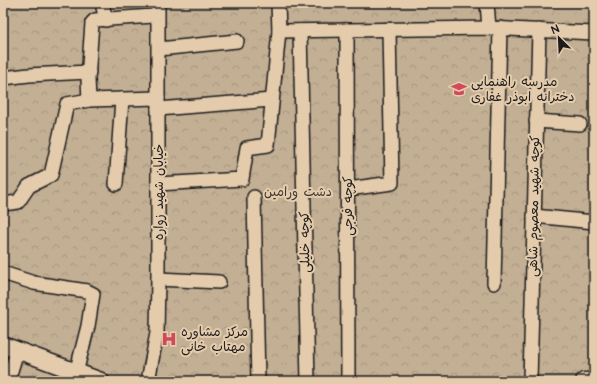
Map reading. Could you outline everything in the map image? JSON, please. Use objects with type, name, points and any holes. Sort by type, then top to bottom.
[{"type":"main road","points":[[10,348],[101,381]]},
{"type":"main road","points":[[584,381],[594,381]]},
{"type":"street","points":[[102,3],[106,20]]},
{"type":"street","name":"خیابان شهید زواره","points":[[148,381],[157,333],[158,3]]},
{"type":"street","points":[[158,184],[242,178],[247,148],[268,145],[279,31],[278,3]]},
{"type":"street","points":[[487,3],[494,28],[494,282]]},
{"type":"street","points":[[89,100],[92,23],[95,20],[153,16]]},
{"type":"street","points":[[279,31],[494,28],[594,33]]},
{"type":"street","name":"کوچه فرجی","points":[[347,30],[348,381]]},
{"type":"street","points":[[348,189],[392,183],[388,30]]},
{"type":"street","name":"کوچه شهید معصوم شاهی","points":[[530,381],[539,30]]},
{"type":"street","name":"کوچه خلیلی","points":[[300,31],[308,381]]},
{"type":"street","points":[[159,49],[237,41]]},
{"type":"street","points":[[3,78],[89,72]]},
{"type":"street","points":[[3,204],[18,202],[29,186],[51,175],[67,104],[89,100],[122,99],[158,103],[272,100]]},
{"type":"street","points":[[116,184],[122,99]]},
{"type":"street","points":[[536,121],[580,124]]},
{"type":"street","points":[[254,197],[258,381]]},
{"type":"street","points":[[534,216],[594,222]]},
{"type":"street","points":[[3,273],[34,283],[87,291],[93,294],[88,326],[76,373]]},
{"type":"street","points":[[158,279],[219,282]]},
{"type":"street","points":[[8,381],[10,348]]},
{"type":"green space","name":"دشت ورامین","points":[[3,3],[594,3],[594,381],[3,381]]},
{"type":"place","name":"مدرسه راهنمایی دخترانه ابوذر غفاری","points":[[459,89]]},
{"type":"place","name":"مرکز مشاوره مهتاب خانی","points":[[169,339]]}]
